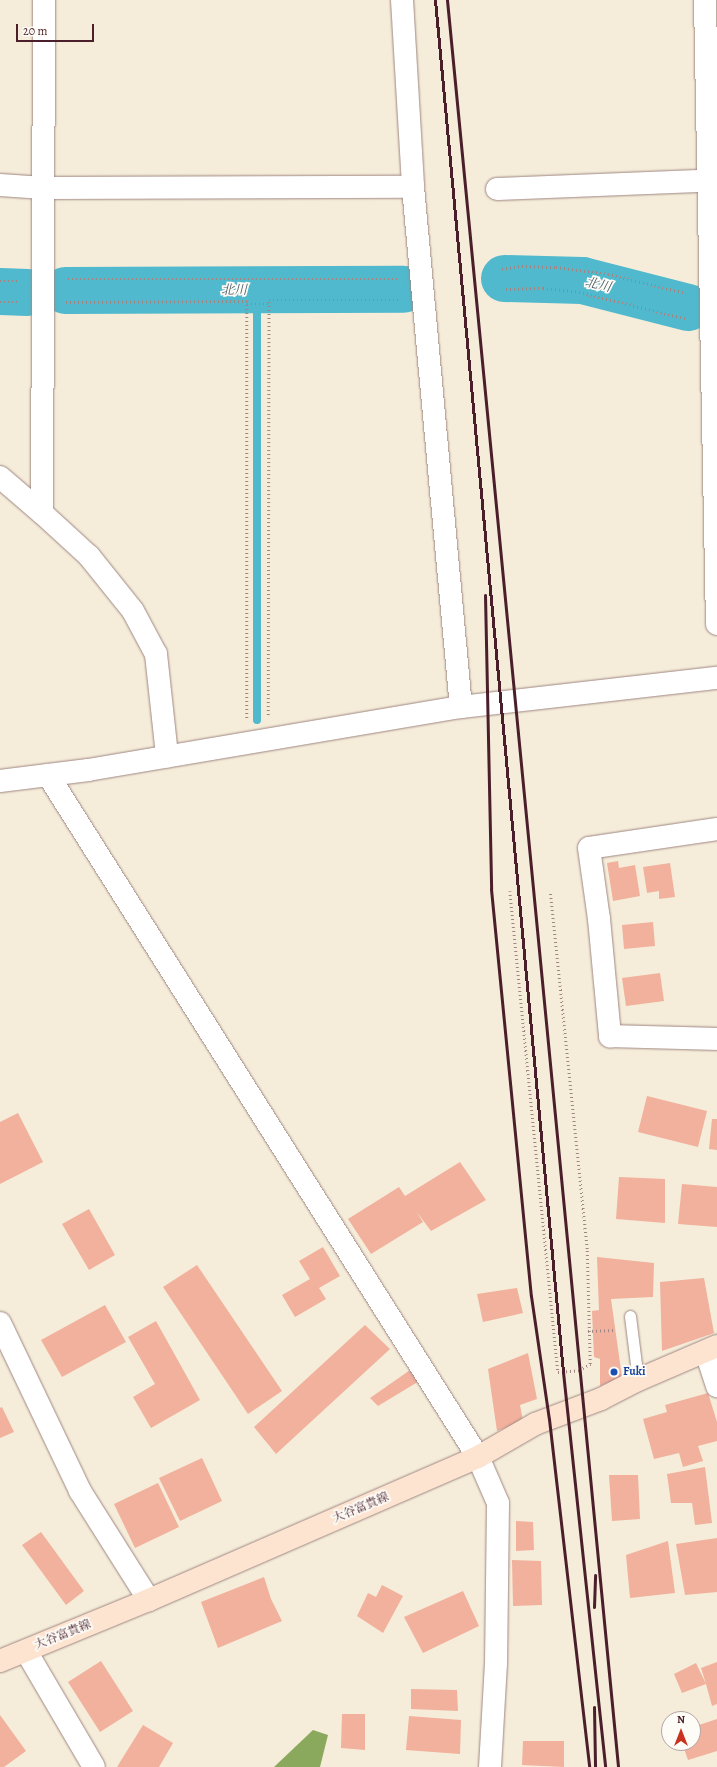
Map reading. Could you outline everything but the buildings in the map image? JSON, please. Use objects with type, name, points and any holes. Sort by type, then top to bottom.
[{"type":"main road","name":"大谷富貴線","points":[[0,1661],[149,1600],[478,1457],[535,1424],[601,1399],[638,1380],[711,1349]]},
{"type":"street","points":[[42,513],[44,0]]},
{"type":"street","points":[[402,0],[413,187],[461,706]]},
{"type":"street","points":[[705,0],[713,180],[711,324],[717,624]]},
{"type":"street","points":[[497,189],[713,180]]},
{"type":"street","points":[[0,185],[44,188],[413,187]]},
{"type":"street","points":[[0,477],[89,556],[134,611],[156,654],[167,756]]},
{"type":"street","points":[[0,781],[167,756],[461,706],[717,678]]},
{"type":"street","points":[[48,775],[478,1457],[498,1504],[496,1663],[490,1767]]},
{"type":"street","points":[[717,829],[589,848],[600,919],[610,1036],[717,1039]]},
{"type":"street","points":[[0,1323],[80,1490],[149,1600]]},
{"type":"street","points":[[711,1349],[717,1386]]},
{"type":"street","points":[[26,1651],[88,1762]]},
{"type":"lane","points":[[630,1316],[638,1380]]},
{"type":"path","points":[[502,269],[522,266],[556,267],[608,274],[711,298]]},
{"type":"path","points":[[0,281],[43,280],[422,290]]},
{"type":"path","points":[[506,289],[543,288],[579,292],[711,324]]},
{"type":"path","points":[[268,720],[269,300],[422,290]]},
{"type":"path","points":[[0,302],[247,301],[247,304],[269,304]]},
{"type":"path","points":[[247,304],[247,724]]},
{"type":"path","points":[[510,891],[558,1372],[579,1370],[590,1364],[587,1249],[550,892]]},
{"type":"path","points":[[588,1331],[632,1330]]},
{"type":"green space","points":[[313,1730],[328,1735],[320,1767],[274,1767]]},
{"type":"waterway","name":"北川","points":[[504,278],[582,280],[688,307]]},
{"type":"waterway","name":"北川","points":[[65,290],[403,289]]},
{"type":"waterway","points":[[257,290],[257,720]]},
{"type":"waterway","name":"北川","points":[[0,291],[27,292]]},
{"type":"railway","points":[[435,0],[563,1372],[605,1767]]},
{"type":"railway","points":[[447,0],[618,1767]]},
{"type":"railway","points":[[485,595],[491,889],[531,1296],[549,1419],[589,1767]]},
{"type":"railway","points":[[594,1607],[595,1575]]},
{"type":"railway","points":[[594,1707],[595,1767]]},
{"type":"place","name":"Fuki","points":[[614,1372]]}]
